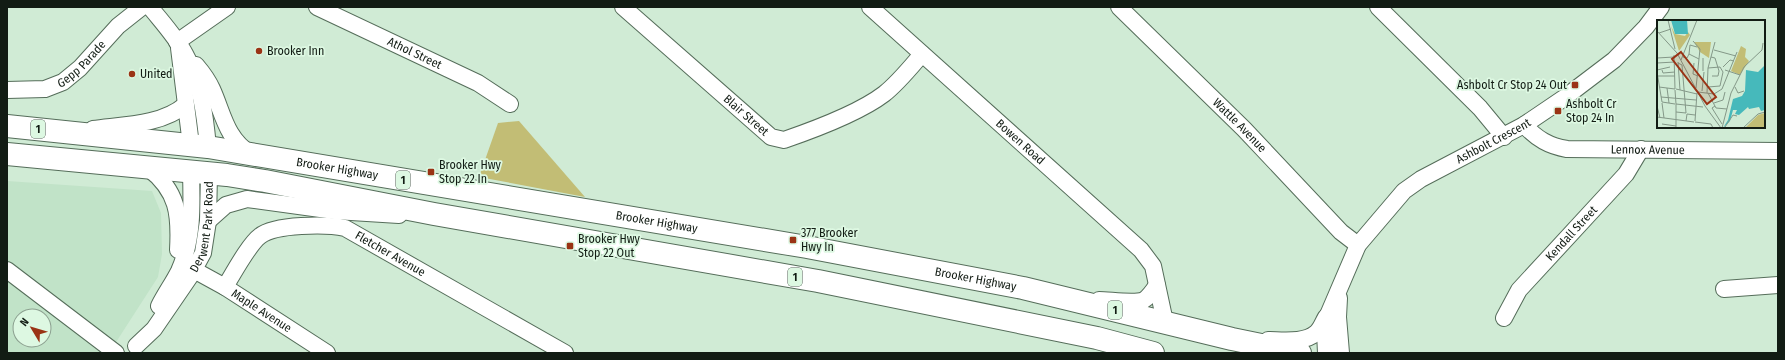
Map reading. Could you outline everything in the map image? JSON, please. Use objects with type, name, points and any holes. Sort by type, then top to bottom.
[{"type":"highway","name":"Brooker Highway","points":[[7,126],[199,146],[807,247],[1023,288],[1165,322],[1232,346],[1300,353]]},
{"type":"highway","name":"Derwent Park Road","points":[[199,146],[200,173]]},
{"type":"highway","name":"Brooker Highway","points":[[7,154],[200,173],[308,189],[434,214],[818,281],[1097,338],[1153,353]]},
{"type":"street","name":"Gepp Parade","points":[[7,90],[45,90],[63,82],[80,68],[118,26],[142,7]]},
{"type":"street","name":"Derwent Park Road","points":[[150,7],[180,46],[193,70],[199,90],[199,146]]},
{"type":"street","points":[[227,7],[180,46],[211,87],[231,136],[240,146],[252,155]]},
{"type":"street","name":"Athol Street","points":[[317,7],[478,83],[510,104]]},
{"type":"street","name":"Blair Street","points":[[623,7],[771,137],[784,140],[867,106],[890,88],[922,54]]},
{"type":"street","name":"Bowen Road","points":[[870,7],[1141,250],[1153,266],[1165,322]]},
{"type":"street","name":"Wattle Avenue","points":[[1119,7],[1244,129],[1341,232],[1358,246]]},
{"type":"street","points":[[1378,7],[1480,108],[1504,137]]},
{"type":"street","name":"Ashbolt Crescent","points":[[1326,353],[1325,332],[1329,310],[1358,246],[1404,191],[1415,183],[1524,126],[1573,92],[1614,60],[1646,27],[1661,7]]},
{"type":"street","name":"Derwent Park Road","points":[[180,46],[185,105],[199,146]]},
{"type":"street","points":[[70,132],[159,118],[173,114],[185,105]]},
{"type":"street","name":"Lennox Avenue","points":[[1524,126],[1535,136],[1556,148],[1778,151]]},
{"type":"street","name":"Kendall Street","points":[[1504,318],[1519,290],[1626,174],[1641,149]]},
{"type":"street","points":[[148,168],[167,186],[174,198],[177,210],[179,232],[177,264],[171,285]]},
{"type":"street","name":"Derwent Park Road","points":[[133,349],[154,329],[194,270],[203,253],[208,221],[200,173]]},
{"type":"street","name":"Derwent Park Road","points":[[133,349],[179,270],[187,248],[200,173]]},
{"type":"street","points":[[208,221],[226,205],[247,199],[355,213],[434,214]]},
{"type":"street","name":"Fletcher Avenue","points":[[225,287],[257,238],[265,233],[280,229],[322,225],[345,228],[566,353]]},
{"type":"street","points":[[7,270],[116,353]]},
{"type":"street","name":"Maple Avenue","points":[[194,270],[225,287],[327,353]]},
{"type":"street","name":"Ashbolt Crescent","points":[[1340,285],[1338,317],[1341,353]]},
{"type":"street","points":[[1064,298],[1138,301],[1144,300],[1157,286]]},
{"type":"street","points":[[1724,289],[1778,286]]},
{"type":"street","points":[[1232,346],[1275,340],[1308,338],[1317,332],[1329,310]]},
{"type":"shaded area","points":[[519,121],[585,197],[479,177],[498,123]]},
{"type":"shaded area","points":[[7,181],[152,191],[161,213],[162,254],[158,277],[109,353],[7,353]]},
{"type":"place","name":"Brooker Inn","points":[[259,51]]},
{"type":"place","name":"United","points":[[132,74]]},
{"type":"place","name":"Ashbolt Cr Stop 24 Out","points":[[1575,85]]},
{"type":"place","name":"Ashbolt Cr Stop 24 In","points":[[1558,111]]},
{"type":"place","name":"Brooker Hwy Stop 22 In","points":[[431,172]]},
{"type":"place","name":"377 Brooker Hwy In","points":[[793,240]]},
{"type":"place","name":"Brooker Hwy Stop 22 Out","points":[[570,246]]}]
